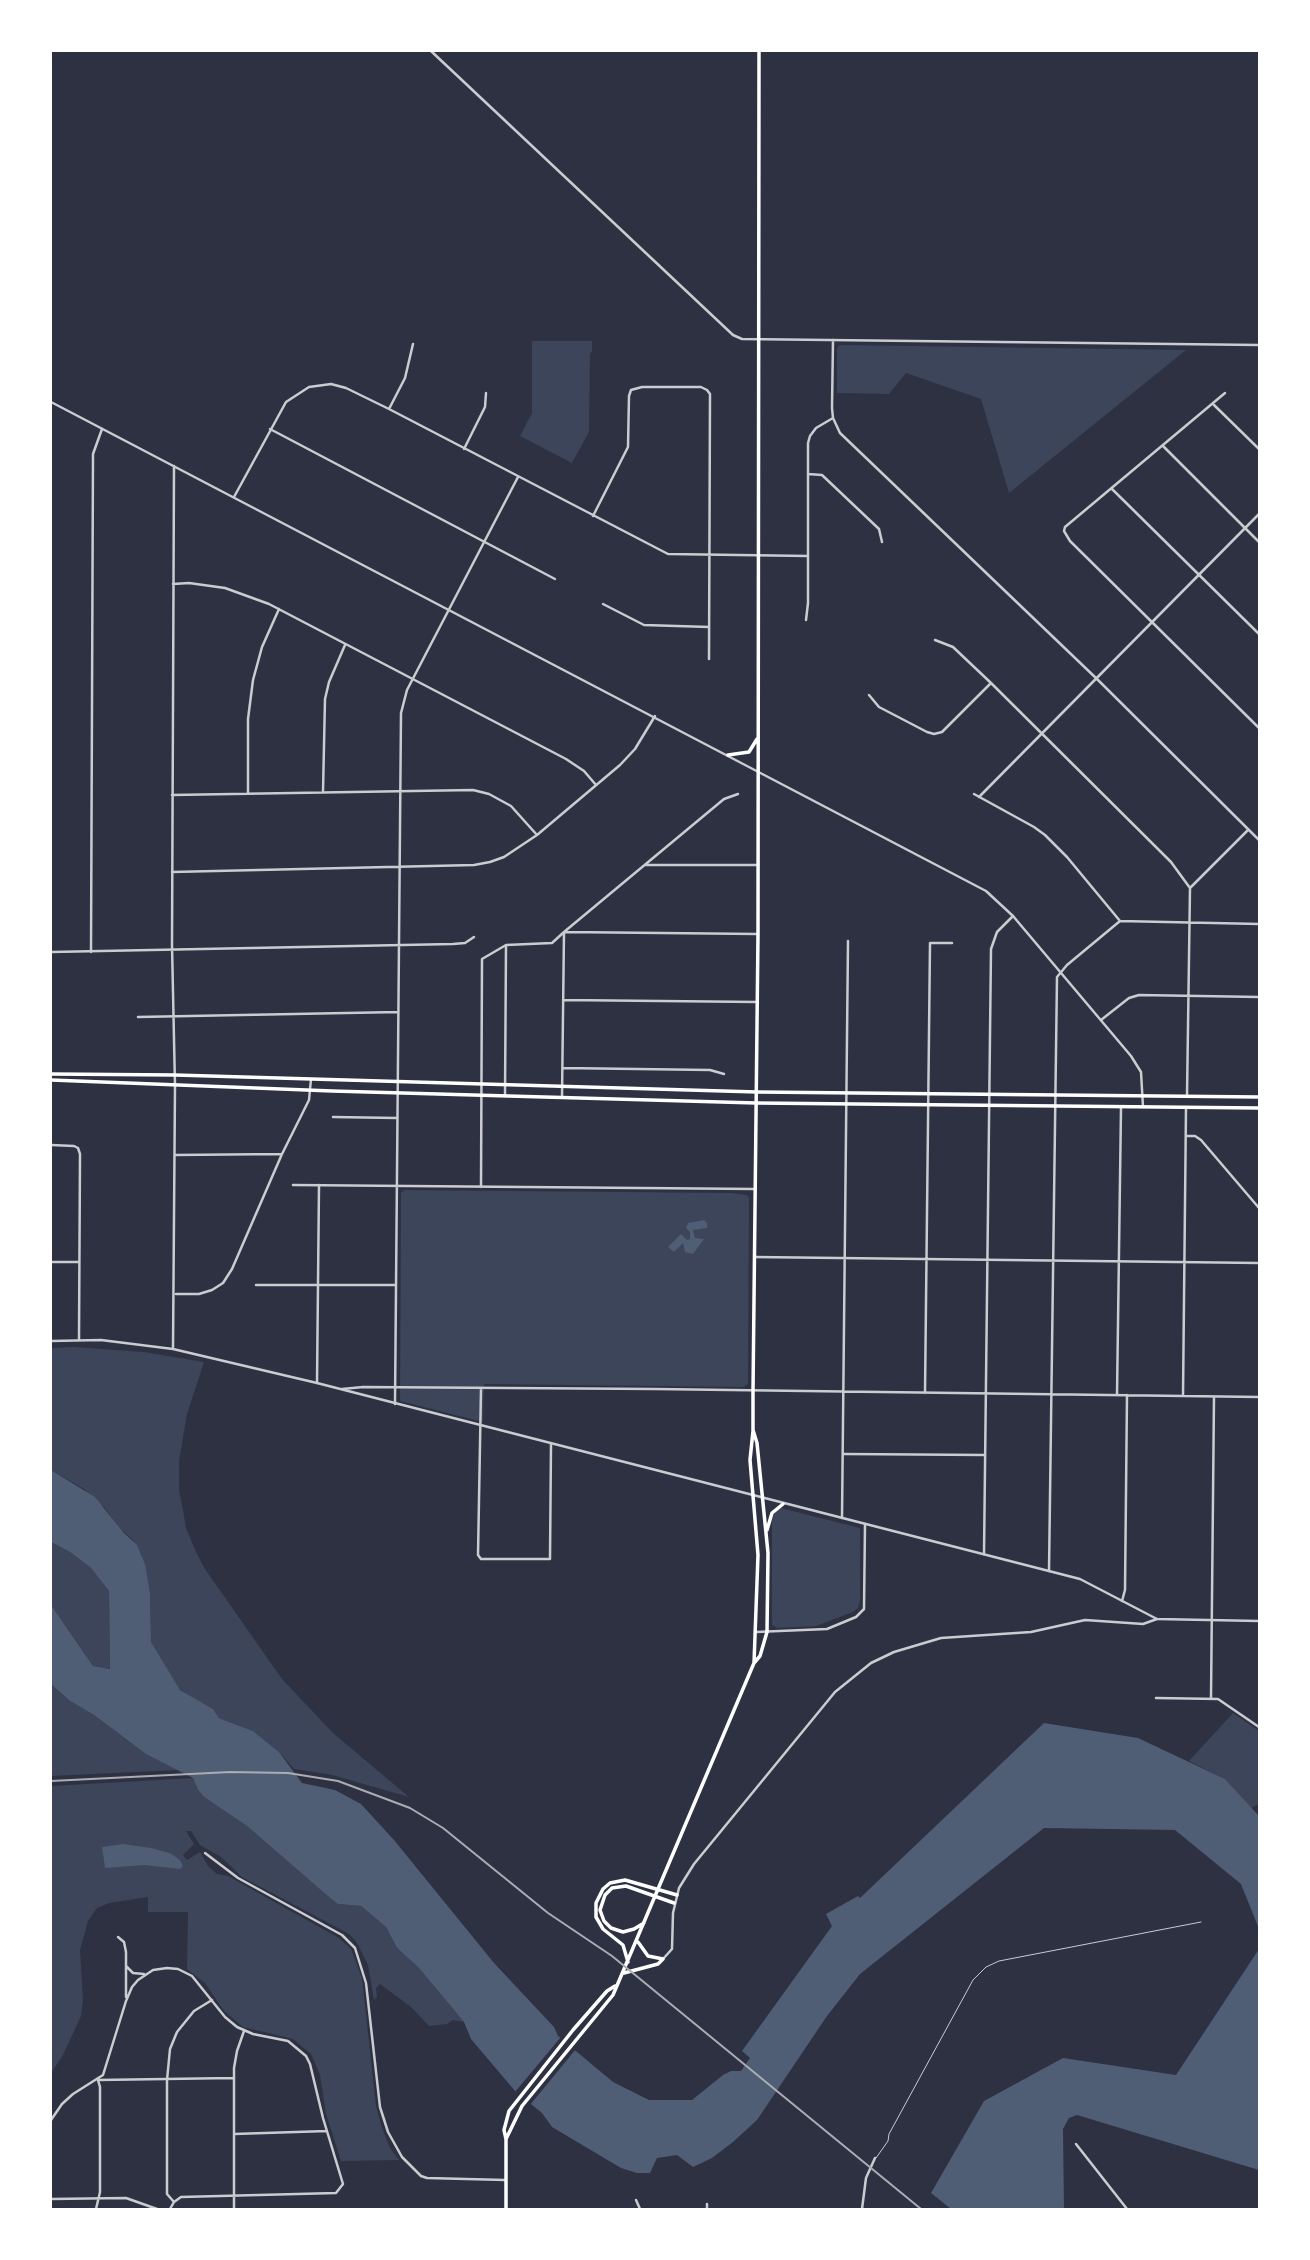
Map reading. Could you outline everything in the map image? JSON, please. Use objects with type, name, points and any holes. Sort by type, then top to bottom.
[{"type":"main road","points":[[506,2138],[517,2113],[613,1995],[638,1942],[754,1663],[758,1555],[750,1460],[753,1430],[758,1002],[760,51]]},
{"type":"main road","points":[[728,755],[749,752],[758,737]]},
{"type":"main road","points":[[51,1074],[175,1075],[757,1092],[1259,1097]]},
{"type":"main road","points":[[51,1080],[756,1103],[1259,1108]]},
{"type":"main road","points":[[753,1430],[768,1571],[767,1632],[761,1656],[754,1663]]},
{"type":"main road","points":[[766,1535],[771,1515],[783,1504]]},
{"type":"main road","points":[[628,1964],[623,1945],[603,1929],[596,1917],[596,1903],[601,1892],[610,1883],[625,1880],[677,1895]]},
{"type":"main road","points":[[646,1922],[623,1932],[611,1928],[601,1916],[602,1899],[612,1888],[626,1885],[674,1903]]},
{"type":"main road","points":[[638,1942],[648,1956],[663,1959]]},
{"type":"main road","points":[[624,1973],[658,1964],[663,1959]]},
{"type":"main road","points":[[506,2209],[506,2116],[519,2095],[564,2040],[607,1991],[616,1985]]},
{"type":"street","points":[[431,51],[733,335],[742,339],[1259,345]]},
{"type":"street","points":[[833,340],[833,418],[845,438],[1097,678],[1259,840]]},
{"type":"street","points":[[389,409],[405,378],[413,344]]},
{"type":"street","points":[[234,497],[282,408],[292,397],[317,385],[331,384],[346,388],[389,409],[668,554],[808,556]]},
{"type":"street","points":[[593,516],[628,447],[631,390],[642,387],[705,388],[710,394],[709,659]]},
{"type":"street","points":[[464,449],[485,407],[486,393]]},
{"type":"street","points":[[1225,393],[1065,527],[1064,531],[1070,541],[1259,728]]},
{"type":"street","points":[[51,402],[986,891],[1013,916],[1138,1067],[1142,1077],[1143,1107]]},
{"type":"street","points":[[1213,404],[1259,449]]},
{"type":"street","points":[[806,620],[810,436],[816,428],[833,418]]},
{"type":"street","points":[[91,952],[93,454],[102,429]]},
{"type":"street","points":[[270,429],[555,579]]},
{"type":"street","points":[[1163,446],[1259,542]]},
{"type":"street","points":[[173,1349],[174,466]]},
{"type":"street","points":[[808,474],[822,475],[879,529],[882,542]]},
{"type":"street","points":[[395,1404],[401,713],[403,700],[518,477]]},
{"type":"street","points":[[1112,488],[1259,634]]},
{"type":"street","points":[[979,797],[1259,514]]},
{"type":"street","points":[[173,584],[190,583],[225,588],[279,609],[566,759],[584,771],[596,785]]},
{"type":"street","points":[[603,604],[644,625],[709,627]]},
{"type":"street","points":[[248,793],[248,719],[253,680],[262,647],[279,609]]},
{"type":"street","points":[[935,640],[953,646],[1171,862],[1190,888],[1186,1096]]},
{"type":"street","points":[[323,792],[325,699],[329,681],[345,645]]},
{"type":"street","points":[[869,695],[879,707],[927,733],[934,734],[942,732],[991,683]]},
{"type":"street","points":[[172,872],[400,867],[482,863],[504,857],[537,835],[635,749],[655,716]]},
{"type":"street","points":[[172,795],[459,789],[489,794],[511,806],[537,835]]},
{"type":"street","points":[[481,1187],[482,959],[506,945],[547,944],[724,799],[738,794]]},
{"type":"street","points":[[974,794],[1045,835],[1067,857],[1120,921]]},
{"type":"street","points":[[1190,888],[1249,830]]},
{"type":"street","points":[[645,864],[758,865]]},
{"type":"street","points":[[984,1554],[991,949],[997,932],[1013,916]]},
{"type":"street","points":[[1049,1571],[1056,986],[1060,972],[1120,921],[1259,925]]},
{"type":"street","points":[[564,932],[758,934]]},
{"type":"street","points":[[562,1097],[564,932]]},
{"type":"street","points":[[51,952],[399,946],[465,943],[474,937]]},
{"type":"street","points":[[842,1518],[848,941]]},
{"type":"street","points":[[925,1393],[930,943],[952,943]]},
{"type":"street","points":[[505,1096],[506,945]]},
{"type":"street","points":[[1101,1020],[1135,995],[1259,997]]},
{"type":"street","points":[[563,1000],[758,1002]]},
{"type":"street","points":[[138,1017],[398,1012]]},
{"type":"street","points":[[562,1069],[710,1070],[724,1074]]},
{"type":"street","points":[[175,1294],[199,1294],[212,1290],[223,1283],[232,1269],[282,1154],[309,1100],[311,1079]]},
{"type":"street","points":[[1117,1395],[1121,1107]]},
{"type":"street","points":[[1183,1396],[1186,1107]]},
{"type":"street","points":[[333,1117],[397,1118]]},
{"type":"street","points":[[1186,1136],[1195,1136],[1201,1140],[1259,1208]]},
{"type":"street","points":[[51,1145],[78,1148],[79,1339]]},
{"type":"street","points":[[175,1155],[282,1154]]},
{"type":"street","points":[[293,1185],[755,1189]]},
{"type":"street","points":[[317,1383],[319,1185]]},
{"type":"street","points":[[754,1256],[1259,1263]]},
{"type":"street","points":[[51,1262],[79,1262]]},
{"type":"street","points":[[256,1285],[396,1285]]},
{"type":"street","points":[[51,1340],[79,1339],[173,1349],[341,1389],[1080,1579],[1157,1619]]},
{"type":"street","points":[[341,1389],[395,1387],[1259,1397]]},
{"type":"street","points":[[481,1388],[478,1555],[481,1559],[551,1559],[551,1444]]},
{"type":"street","points":[[1122,1601],[1125,1590],[1128,1395]]},
{"type":"street","points":[[1211,1698],[1214,1397]]},
{"type":"street","points":[[844,1454],[985,1455]]},
{"type":"street","points":[[757,1632],[827,1629],[856,1617],[863,1609],[865,1524]]},
{"type":"street","points":[[663,1959],[672,1949],[674,1903],[682,1881],[835,1692],[871,1663],[894,1652],[941,1638],[1031,1632],[1085,1620],[1143,1623],[1157,1619],[1259,1621]]},
{"type":"street","points":[[1156,1698],[1218,1699],[1259,1727]]},
{"type":"street","points":[[205,1853],[238,1878],[342,1936],[355,1948],[366,1983],[383,2119],[402,2157],[421,2176],[427,2178],[506,2180]]},
{"type":"street","points":[[118,1937],[124,1942],[126,2001]]},
{"type":"street","points":[[126,1966],[133,1972],[144,1975]]},
{"type":"street","points":[[51,2120],[68,2099],[103,2075],[132,1987],[144,1975],[159,1968],[178,1969],[192,1976],[225,2017],[244,2031],[288,2041],[306,2056],[310,2064],[342,2178],[340,2190],[333,2193],[181,2197],[170,2209]]},
{"type":"street","points":[[174,2202],[167,2194],[167,2080],[170,2049],[177,2032],[194,2011],[212,2000]]},
{"type":"street","points":[[234,2209],[233,2078],[237,2051],[244,2031]]},
{"type":"street","points":[[98,2080],[233,2078]]},
{"type":"street","points":[[96,2209],[100,2087],[98,2080]]},
{"type":"street","points":[[234,2134],[327,2131]]},
{"type":"street","points":[[1076,2144],[1127,2209]]},
{"type":"street","points":[[862,2209],[866,2178],[875,2158]]},
{"type":"street","points":[[51,2199],[126,2198],[157,2209]]},
{"type":"street","points":[[636,2200],[640,2209]]},
{"type":"street","points":[[707,2204],[707,2209]]},
{"type":"lane","points":[[875,2158],[888,2141],[889,2134],[972,1980],[986,1967],[995,1962],[1201,1922]]},
{"type":"shaded area","points":[[532,341],[592,341],[589,432],[572,463],[520,436],[532,413]]},
{"type":"shaded area","points":[[838,346],[1186,350],[1009,493],[981,399],[906,373],[889,394],[837,393],[837,350]]},
{"type":"shaded area","points":[[404,1190],[747,1195],[748,1384],[743,1387],[484,1384],[483,1422],[400,1401],[401,1193]]},
{"type":"shaded area","points":[[704,1220],[707,1228],[693,1230],[695,1238],[704,1239],[693,1254],[685,1252],[683,1243],[674,1252],[668,1247],[681,1234],[687,1240],[690,1239],[690,1232],[686,1228],[688,1223]]},
{"type":"shaded area","points":[[51,1348],[144,1352],[204,1362],[187,1414],[179,1461],[179,1491],[186,1528],[196,1552],[282,1679],[333,1733],[409,1797],[332,1775],[294,1769],[279,1752],[253,1731],[219,1718],[213,1709],[177,1687],[151,1642],[150,1593],[141,1554],[132,1539],[119,1528],[105,1508],[84,1489],[51,1470]]},
{"type":"shaded area","points":[[51,1470],[95,1497],[137,1545],[145,1564],[150,1593],[151,1642],[180,1690],[213,1709],[219,1718],[253,1731],[279,1752],[302,1783],[335,1790],[361,1804],[394,1840],[494,1963],[554,2027],[558,2036],[613,2082],[649,2100],[692,2100],[723,2075],[731,2071],[741,2071],[750,2058],[742,2051],[832,1926],[826,1914],[858,1896],[860,1898],[1044,1723],[1138,1738],[1225,1779],[1259,1816],[1259,1929],[1241,1884],[1175,1830],[1044,1828],[860,1974],[827,2016],[757,2120],[733,2142],[712,2158],[693,2167],[677,2155],[657,2158],[650,2173],[637,2173],[621,2168],[552,2127],[542,2113],[515,2091],[471,2039],[464,2022],[418,1967],[397,1948],[386,1927],[361,1906],[338,1904],[247,1826],[204,1797],[193,1778],[146,1754],[94,1715],[70,1701],[51,1684],[51,1605],[93,1666],[110,1669],[109,1591],[91,1568],[51,1542]]},
{"type":"shaded area","points":[[781,1508],[860,1528],[860,1601],[853,1612],[816,1626],[777,1628],[772,1625],[772,1521],[775,1512]]},
{"type":"shaded area","points":[[51,1542],[91,1568],[109,1591],[110,1669],[93,1666],[51,1605]]},
{"type":"shaded area","points":[[51,1684],[70,1701],[94,1715],[145,1753],[179,1770],[51,1776]]},
{"type":"shaded area","points":[[1233,1713],[1259,1731],[1259,1804],[1251,1808],[1225,1779],[1189,1761]]},
{"type":"shaded area","points":[[193,1778],[204,1797],[247,1826],[330,1898],[339,1904],[361,1906],[386,1927],[397,1948],[418,1967],[464,2022],[453,2020],[447,2024],[429,2026],[411,2007],[380,1984],[376,1988],[377,1997],[374,2000],[368,1965],[356,1941],[349,1934],[242,1877],[221,1857],[200,1845],[191,1831],[186,1831],[194,1844],[183,1855],[187,1860],[200,1852],[208,1866],[217,1874],[228,1876],[339,1938],[351,1949],[362,1978],[376,2106],[390,2148],[399,2160],[341,2161],[326,2114],[320,2075],[311,2054],[293,2039],[243,2027],[224,2011],[205,1983],[187,1969],[188,1912],[148,1912],[148,1897],[109,1903],[97,1908],[88,1921],[80,1950],[83,2000],[81,2016],[63,2055],[51,2073],[51,1786]]},
{"type":"shaded area","points":[[123,1844],[170,1853],[180,1860],[183,1866],[180,1869],[144,1865],[105,1868],[102,1847]]},
{"type":"shaded area","points":[[1259,1949],[1259,2170],[1077,2115],[1069,2118],[1063,2129],[1064,2209],[951,2209],[931,2193],[984,2101],[1063,2058],[1176,2075]]},
{"type":"pier","points":[[561,2037],[576,2049],[530,2105],[515,2092]]},
{"type":"railway","points":[[51,1781],[230,1772],[288,1773],[338,1781],[410,1808],[443,1828],[548,1913],[612,1956],[921,2209]]}]
